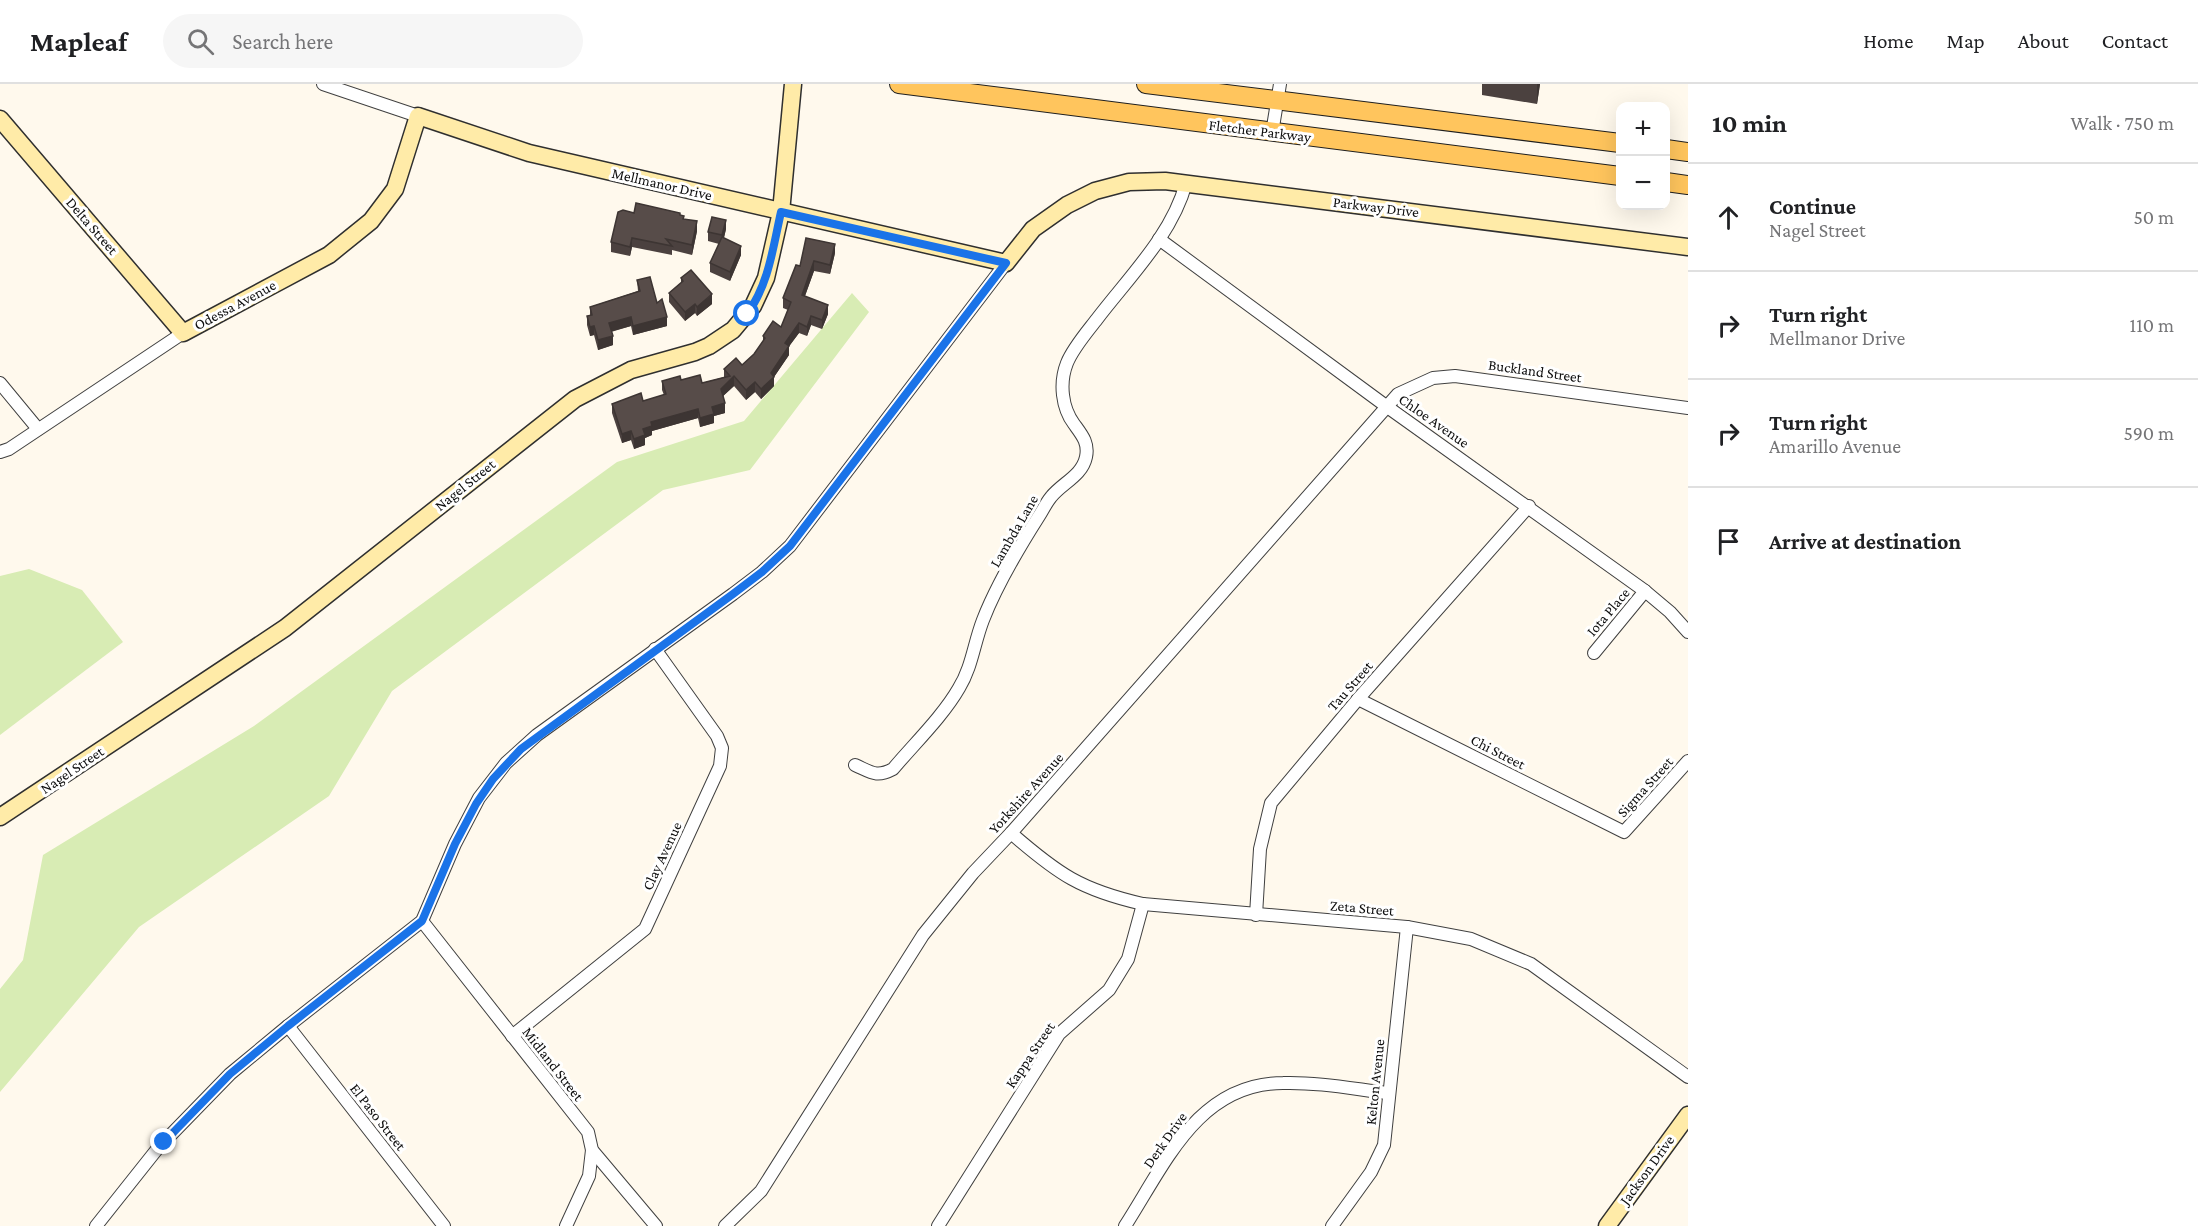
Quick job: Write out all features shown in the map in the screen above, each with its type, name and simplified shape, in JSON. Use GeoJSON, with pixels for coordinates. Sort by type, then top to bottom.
{"type":"FeatureCollection","features":[{"type":"Feature","properties":{"kind":"main road","name":"Fletcher Parkway"},"geometry":{"type":"LineString","coordinates":[[899,84],[1616,176]]}},
{"type":"Feature","properties":{"kind":"main road"},"geometry":{"type":"LineString","coordinates":[[1146,84],[1278,92],[1616,142]]}},
{"type":"Feature","properties":{"kind":"main road"},"geometry":{"type":"LineString","coordinates":[[1670,150],[1688,152]]}},
{"type":"Feature","properties":{"kind":"main road"},"geometry":{"type":"LineString","coordinates":[[1670,182],[1688,184]]}},
{"type":"Feature","properties":{"kind":"street","name":"Mellmanor Drive"},"geometry":{"type":"LineString","coordinates":[[323,84],[529,153],[1006,263]]}},
{"type":"Feature","properties":{"kind":"street","name":"Nagel Street"},"geometry":{"type":"LineString","coordinates":[[0,817],[285,628],[575,399],[631,370],[695,352],[721,339],[744,319],[766,278],[781,212],[793,84]]}},
{"type":"Feature","properties":{"kind":"street"},"geometry":{"type":"LineString","coordinates":[[1272,133],[1278,92]]}},
{"type":"Feature","properties":{"kind":"street","name":"Odessa Avenue"},"geometry":{"type":"LineString","coordinates":[[0,452],[9,449],[183,333],[329,255],[371,221],[395,189],[418,116]]}},
{"type":"Feature","properties":{"kind":"street","name":"Delta Street"},"geometry":{"type":"LineString","coordinates":[[0,119],[183,333]]}},
{"type":"Feature","properties":{"kind":"street","name":"Parkway Drive"},"geometry":{"type":"LineString","coordinates":[[1006,263],[1033,230],[1067,205],[1095,191],[1129,182],[1164,181],[1688,247]]}},
{"type":"Feature","properties":{"kind":"street","name":"Lambda Lane"},"geometry":{"type":"LineString","coordinates":[[855,765],[883,775],[893,769],[959,689],[971,663],[982,623],[991,602],[1028,533],[1051,497],[1084,464],[1086,443],[1084,436],[1069,415],[1063,395],[1062,384],[1067,361],[1091,326],[1159,239],[1182,198],[1186,183]]}},
{"type":"Feature","properties":{"kind":"street","name":"Chloe Avenue"},"geometry":{"type":"LineString","coordinates":[[1159,239],[1386,406],[1646,591],[1688,632]]}},
{"type":"Feature","properties":{"kind":"street"},"geometry":{"type":"LineString","coordinates":[[96,1226],[158,1148],[224,1080],[288,1026],[422,921],[467,819],[499,771],[537,735],[733,594],[762,572],[790,546],[1006,263]]}},
{"type":"Feature","properties":{"kind":"street","name":"Buckland Street"},"geometry":{"type":"LineString","coordinates":[[1386,406],[1398,394],[1433,378],[1455,376],[1688,408]]}},
{"type":"Feature","properties":{"kind":"street"},"geometry":{"type":"LineString","coordinates":[[0,383],[38,429]]}},
{"type":"Feature","properties":{"kind":"street","name":"Yorkshire Avenue"},"geometry":{"type":"LineString","coordinates":[[725,1226],[761,1191],[922,935],[1386,406]]}},
{"type":"Feature","properties":{"kind":"street","name":"Tau Street"},"geometry":{"type":"LineString","coordinates":[[1256,915],[1260,849],[1271,803],[1358,699],[1529,506]]}},
{"type":"Feature","properties":{"kind":"street","name":"Iota Place"},"geometry":{"type":"LineString","coordinates":[[1594,653],[1646,591]]}},
{"type":"Feature","properties":{"kind":"street","name":"Clay Avenue"},"geometry":{"type":"LineString","coordinates":[[512,1036],[645,929],[720,766],[722,748],[717,736],[656,649]]}},
{"type":"Feature","properties":{"kind":"street","name":"Chi Street"},"geometry":{"type":"LineString","coordinates":[[1358,699],[1624,832]]}},
{"type":"Feature","properties":{"kind":"street","name":"Sigma Street"},"geometry":{"type":"LineString","coordinates":[[1624,832],[1688,761]]}},
{"type":"Feature","properties":{"kind":"street","name":"Zeta Street"},"geometry":{"type":"LineString","coordinates":[[1011,833],[1049,866],[1079,884],[1109,896],[1143,904],[1407,927],[1471,939],[1531,964],[1688,1077]]}},
{"type":"Feature","properties":{"kind":"street","name":"Kappa Street"},"geometry":{"type":"LineString","coordinates":[[938,1226],[1059,1034],[1109,990],[1128,959],[1143,904]]}},
{"type":"Feature","properties":{"kind":"street","name":"Midland Street"},"geometry":{"type":"LineString","coordinates":[[422,921],[588,1132],[592,1150],[656,1226]]}},
{"type":"Feature","properties":{"kind":"street","name":"Kelton Avenue"},"geometry":{"type":"LineString","coordinates":[[1332,1226],[1371,1172],[1384,1144],[1407,927]]}},
{"type":"Feature","properties":{"kind":"street","name":"El Paso Street"},"geometry":{"type":"LineString","coordinates":[[288,1026],[444,1226]]}},
{"type":"Feature","properties":{"kind":"street","name":"Derk Drive"},"geometry":{"type":"LineString","coordinates":[[1125,1226],[1186,1131],[1205,1111],[1232,1094],[1258,1085],[1285,1083],[1388,1093]]}},
{"type":"Feature","properties":{"kind":"street","name":"Jackson Drive"},"geometry":{"type":"LineString","coordinates":[[1607,1226],[1688,1115]]}},
{"type":"Feature","properties":{"kind":"street"},"geometry":{"type":"LineString","coordinates":[[566,1226],[589,1176],[592,1150]]}},
{"type":"Feature","properties":{"kind":"green space"},"geometry":{"type":"Polygon","coordinates":[[[852,293],[869,312],[750,470],[663,490],[392,691],[329,796],[139,927],[0,1092],[0,989],[23,960],[43,855],[254,726],[617,462],[744,421],[852,293]]]}},
{"type":"Feature","properties":{"kind":"green space"},"geometry":{"type":"Polygon","coordinates":[[[29,569],[82,590],[123,642],[0,735],[0,576],[29,569]]]}},
{"type":"Feature","properties":{"kind":"building"},"geometry":{"type":"Polygon","coordinates":[[[636,203],[680,213],[684,216],[683,219],[697,221],[692,245],[666,239],[672,246],[632,238],[630,247],[611,242],[618,212],[623,210],[634,213],[636,203]]]}},
{"type":"Feature","properties":{"kind":"building"},"geometry":{"type":"Polygon","coordinates":[[[712,217],[726,220],[722,235],[708,232],[712,217]]]}},
{"type":"Feature","properties":{"kind":"building"},"geometry":{"type":"Polygon","coordinates":[[[722,237],[741,246],[730,272],[710,263],[722,237]]]}},
{"type":"Feature","properties":{"kind":"building"},"geometry":{"type":"Polygon","coordinates":[[[806,238],[835,244],[830,265],[814,261],[802,295],[828,305],[822,320],[811,316],[807,327],[799,323],[785,343],[789,346],[771,373],[774,377],[761,389],[755,382],[746,390],[734,376],[721,389],[725,403],[712,407],[714,414],[700,418],[698,409],[651,422],[652,426],[643,429],[645,435],[634,439],[631,431],[622,434],[612,404],[641,393],[643,401],[666,394],[662,381],[680,376],[681,380],[700,375],[702,383],[730,376],[724,369],[736,358],[742,365],[754,354],[773,321],[781,327],[791,302],[783,298],[796,265],[800,266],[806,238]]]}},
{"type":"Feature","properties":{"kind":"building"},"geometry":{"type":"Polygon","coordinates":[[[691,270],[712,294],[697,307],[695,304],[685,312],[669,293],[683,281],[681,278],[691,270]]]}},
{"type":"Feature","properties":{"kind":"building"},"geometry":{"type":"Polygon","coordinates":[[[650,277],[657,303],[662,299],[667,317],[633,326],[631,317],[609,323],[613,336],[598,340],[594,326],[590,327],[587,316],[592,315],[590,307],[640,291],[637,280],[650,277]]]}},
{"type":"Feature","properties":{"kind":"route"},"geometry":{"type":"LineString","coordinates":[[164,1142],[230,1074],[422,921],[467,819],[479,798],[506,763],[537,735],[762,572],[790,546],[1006,263],[781,212],[766,278],[747,314]]}}]}
